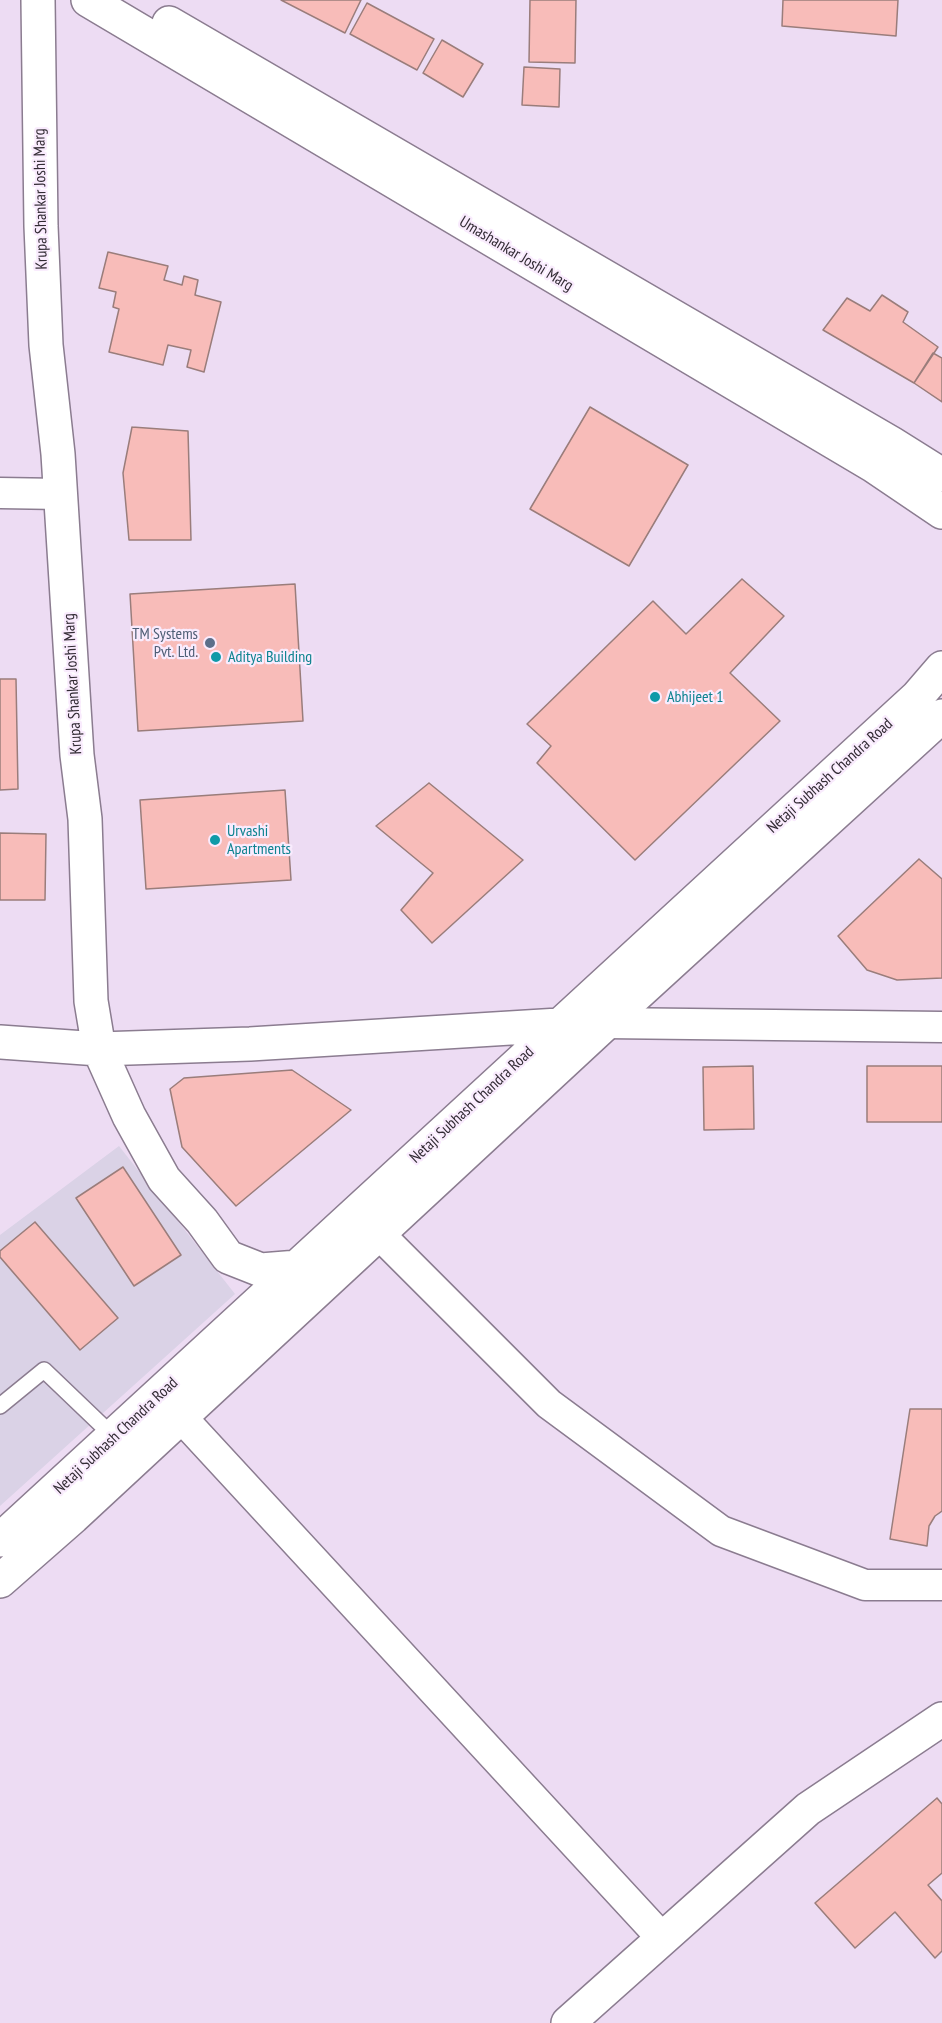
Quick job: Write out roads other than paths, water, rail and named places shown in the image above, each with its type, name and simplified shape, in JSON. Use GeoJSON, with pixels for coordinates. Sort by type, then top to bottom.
{"type":"FeatureCollection","features":[{"type":"Feature","properties":{"kind":"street","name":"Krupa Shankar Joshi Marg"},"geometry":{"type":"LineString","coordinates":[[38,0],[41,226],[46,345],[61,494],[77,755],[85,819],[91,1001],[99,1049],[129,1116],[164,1179],[202,1221],[228,1257],[261,1270],[298,1267]]}},
{"type":"Feature","properties":{"kind":"street","name":"Umashankar Joshi Marg"},"geometry":{"type":"LineString","coordinates":[[88,0],[874,465],[942,512]]}},
{"type":"Feature","properties":{"kind":"street","name":"Umashankar Joshi Marg"},"geometry":{"type":"LineString","coordinates":[[128,0],[220,51],[942,475]]}},
{"type":"Feature","properties":{"kind":"street"},"geometry":{"type":"LineString","coordinates":[[0,493],[61,494]]}},
{"type":"Feature","properties":{"kind":"street","name":"Netaji Subhash Chandra Road"},"geometry":{"type":"LineString","coordinates":[[0,1540],[917,697],[942,668]]}},
{"type":"Feature","properties":{"kind":"street","name":"Netaji Subhash Chandra Road"},"geometry":{"type":"LineString","coordinates":[[0,1581],[942,716]]}},
{"type":"Feature","properties":{"kind":"street"},"geometry":{"type":"LineString","coordinates":[[606,1023],[942,1027]]}},
{"type":"Feature","properties":{"kind":"street"},"geometry":{"type":"LineString","coordinates":[[0,1042],[99,1049],[250,1044],[558,1025]]}},
{"type":"Feature","properties":{"kind":"street"},"geometry":{"type":"LineString","coordinates":[[379,1234],[549,1404],[721,1531],[865,1585],[942,1585]]}},
{"type":"Feature","properties":{"kind":"street"},"geometry":{"type":"LineString","coordinates":[[181,1417],[662,1938]]}},
{"type":"Feature","properties":{"kind":"street"},"geometry":{"type":"LineString","coordinates":[[568,2023],[808,1809],[942,1719]]}},
{"type":"Feature","properties":{"kind":"lane"},"geometry":{"type":"LineString","coordinates":[[0,1406],[44,1370],[114,1437]]}},
{"type":"Feature","properties":{"kind":"place","name":"TM Systems Pvt. Ltd."},"geometry":{"type":"Point","coordinates":[210,643]}},
{"type":"Feature","properties":{"kind":"place","name":"Aditya Building"},"geometry":{"type":"Point","coordinates":[216,657]}},
{"type":"Feature","properties":{"kind":"place","name":"Abhijeet 1"},"geometry":{"type":"Point","coordinates":[655,697]}},
{"type":"Feature","properties":{"kind":"place","name":"Urvashi Apartments"},"geometry":{"type":"Point","coordinates":[215,840]}}]}
